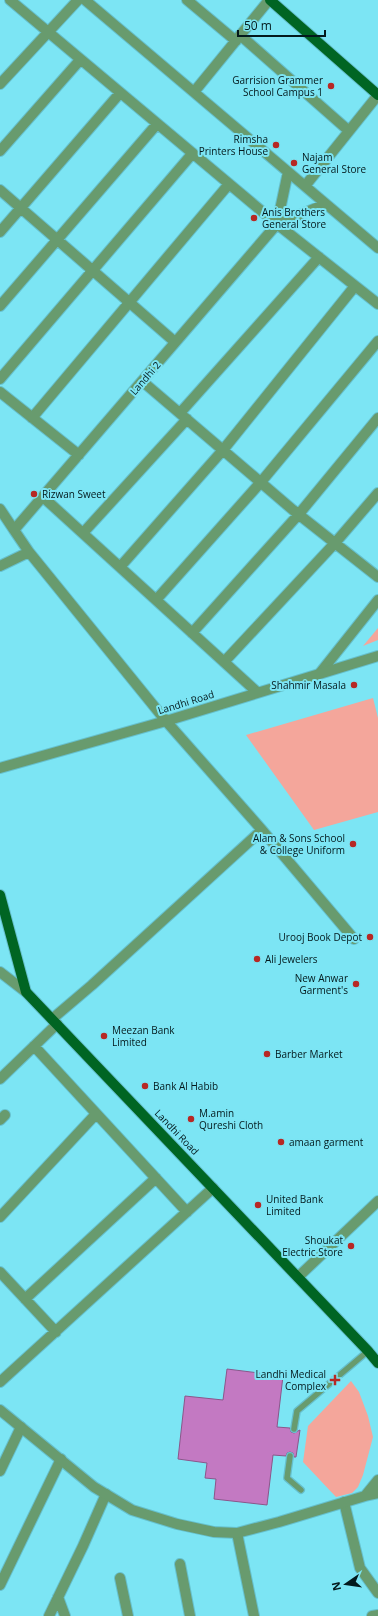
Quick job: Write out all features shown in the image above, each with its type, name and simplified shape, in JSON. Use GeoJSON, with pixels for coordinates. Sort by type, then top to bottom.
{"type":"FeatureCollection","features":[{"type":"Feature","properties":{"kind":"main road"},"geometry":{"type":"LineString","coordinates":[[270,0],[378,95]]}},
{"type":"Feature","properties":{"kind":"main road","name":"Landhi Road"},"geometry":{"type":"LineString","coordinates":[[0,895],[26,992],[368,1350],[378,1363]]}},
{"type":"Feature","properties":{"kind":"street"},"geometry":{"type":"LineString","coordinates":[[10,0],[192,154],[378,304]]}},
{"type":"Feature","properties":{"kind":"street"},"geometry":{"type":"LineString","coordinates":[[0,84],[78,0]]}},
{"type":"Feature","properties":{"kind":"street"},"geometry":{"type":"LineString","coordinates":[[85,0],[378,248]]}},
{"type":"Feature","properties":{"kind":"street"},"geometry":{"type":"LineString","coordinates":[[187,0],[238,38],[350,131]]}},
{"type":"Feature","properties":{"kind":"street"},"geometry":{"type":"LineString","coordinates":[[194,92],[270,0]]}},
{"type":"Feature","properties":{"kind":"street"},"geometry":{"type":"LineString","coordinates":[[0,151],[80,60]]}},
{"type":"Feature","properties":{"kind":"street"},"geometry":{"type":"LineString","coordinates":[[0,232],[120,93]]}},
{"type":"Feature","properties":{"kind":"street"},"geometry":{"type":"LineString","coordinates":[[305,186],[378,95]]}},
{"type":"Feature","properties":{"kind":"street"},"geometry":{"type":"LineString","coordinates":[[0,306],[56,239],[157,124]]}},
{"type":"Feature","properties":{"kind":"street"},"geometry":{"type":"LineString","coordinates":[[0,379],[192,154]]}},
{"type":"Feature","properties":{"kind":"street"},"geometry":{"type":"LineString","coordinates":[[277,224],[288,172]]}},
{"type":"Feature","properties":{"kind":"street"},"geometry":{"type":"LineString","coordinates":[[32,418],[229,184]]}},
{"type":"Feature","properties":{"kind":"street"},"geometry":{"type":"LineString","coordinates":[[0,190],[175,342]]}},
{"type":"Feature","properties":{"kind":"street"},"geometry":{"type":"LineString","coordinates":[[277,224],[326,204]]}},
{"type":"Feature","properties":{"kind":"street","name":"Landhi 2"},"geometry":{"type":"LineString","coordinates":[[14,531],[277,224]]}},
{"type":"Feature","properties":{"kind":"street"},"geometry":{"type":"LineString","coordinates":[[83,533],[319,257]]}},
{"type":"Feature","properties":{"kind":"street"},"geometry":{"type":"LineString","coordinates":[[120,567],[223,450],[355,286]]}},
{"type":"Feature","properties":{"kind":"street"},"geometry":{"type":"LineString","coordinates":[[156,600],[261,482],[378,341]]}},
{"type":"Feature","properties":{"kind":"street"},"geometry":{"type":"LineString","coordinates":[[142,381],[298,514],[378,577]]}},
{"type":"Feature","properties":{"kind":"street"},"geometry":{"type":"LineString","coordinates":[[0,392],[79,455]]}},
{"type":"Feature","properties":{"kind":"street"},"geometry":{"type":"LineString","coordinates":[[192,633],[298,514],[378,418]]}},
{"type":"Feature","properties":{"kind":"street"},"geometry":{"type":"LineString","coordinates":[[224,662],[335,544],[378,493]]}},
{"type":"Feature","properties":{"kind":"street"},"geometry":{"type":"LineString","coordinates":[[43,497],[257,692]]}},
{"type":"Feature","properties":{"kind":"street"},"geometry":{"type":"LineString","coordinates":[[0,509],[30,552],[166,721],[262,830],[354,939]]}},
{"type":"Feature","properties":{"kind":"street"},"geometry":{"type":"LineString","coordinates":[[0,566],[30,552]]}},
{"type":"Feature","properties":{"kind":"street"},"geometry":{"type":"LineString","coordinates":[[320,673],[378,600]]}},
{"type":"Feature","properties":{"kind":"street","name":"Landhi Road"},"geometry":{"type":"LineString","coordinates":[[0,768],[166,721],[378,656]]}},
{"type":"Feature","properties":{"kind":"street"},"geometry":{"type":"LineString","coordinates":[[0,1079],[34,1046],[54,1021],[262,830]]}},
{"type":"Feature","properties":{"kind":"street"},"geometry":{"type":"LineString","coordinates":[[0,972],[26,992]]}},
{"type":"Feature","properties":{"kind":"street"},"geometry":{"type":"LineString","coordinates":[[34,1046],[187,1212]]}},
{"type":"Feature","properties":{"kind":"street"},"geometry":{"type":"LineString","coordinates":[[0,1217],[96,1114]]}},
{"type":"Feature","properties":{"kind":"street"},"geometry":{"type":"LineString","coordinates":[[25,1299],[156,1178]]}},
{"type":"Feature","properties":{"kind":"street"},"geometry":{"type":"LineString","coordinates":[[0,1382],[213,1188]]}},
{"type":"Feature","properties":{"kind":"street"},"geometry":{"type":"LineString","coordinates":[[298,1278],[378,1201]]}},
{"type":"Feature","properties":{"kind":"street"},"geometry":{"type":"LineString","coordinates":[[0,1272],[56,1332]]}},
{"type":"Feature","properties":{"kind":"street"},"geometry":{"type":"LineString","coordinates":[[0,1410],[94,1487],[132,1510],[177,1524],[214,1532],[237,1533],[378,1493]]}},
{"type":"Feature","properties":{"kind":"street"},"geometry":{"type":"LineString","coordinates":[[0,1471],[21,1427]]}},
{"type":"Feature","properties":{"kind":"street"},"geometry":{"type":"LineString","coordinates":[[0,1585],[61,1460]]}},
{"type":"Feature","properties":{"kind":"street"},"geometry":{"type":"LineString","coordinates":[[365,1496],[378,1480]]}},
{"type":"Feature","properties":{"kind":"street"},"geometry":{"type":"LineString","coordinates":[[49,1616],[106,1494]]}},
{"type":"Feature","properties":{"kind":"street"},"geometry":{"type":"LineString","coordinates":[[344,1502],[360,1568],[378,1593]]}},
{"type":"Feature","properties":{"kind":"street"},"geometry":{"type":"LineString","coordinates":[[237,1533],[254,1616]]}},
{"type":"Feature","properties":{"kind":"street"},"geometry":{"type":"LineString","coordinates":[[180,1564],[190,1616]]}},
{"type":"Feature","properties":{"kind":"street"},"geometry":{"type":"LineString","coordinates":[[120,1578],[128,1616]]}},
{"type":"Feature","properties":{"kind":"street"},"geometry":{"type":"LineString","coordinates":[[58,1597],[65,1616]]}},
{"type":"Feature","properties":{"kind":"street"},"geometry":{"type":"LineString","coordinates":[[372,1616],[378,1615]]}},
{"type":"Feature","properties":{"kind":"lane"},"geometry":{"type":"LineString","coordinates":[[294,1429],[297,1411],[368,1350]]}},
{"type":"Feature","properties":{"kind":"lane"},"geometry":{"type":"LineString","coordinates":[[290,1456],[287,1478],[301,1490]]}},
{"type":"Feature","properties":{"kind":"shaded area"},"geometry":{"type":"Polygon","coordinates":[[[378,628],[378,640],[363,646],[378,628]]]}},
{"type":"Feature","properties":{"kind":"shaded area"},"geometry":{"type":"Polygon","coordinates":[[[373,698],[378,718],[378,812],[314,830],[246,735],[373,698]]]}},
{"type":"Feature","properties":{"kind":"shaded area"},"geometry":{"type":"Polygon","coordinates":[[[351,1381],[359,1392],[368,1416],[373,1437],[363,1475],[358,1487],[352,1493],[336,1497],[303,1462],[308,1426],[351,1381]]]}},
{"type":"Feature","properties":{"kind":"building"},"geometry":{"type":"Polygon","coordinates":[[[227,1369],[283,1376],[277,1427],[290,1428],[291,1432],[294,1433],[300,1430],[296,1457],[294,1457],[293,1453],[290,1452],[287,1453],[286,1456],[273,1455],[267,1505],[214,1499],[216,1479],[205,1478],[207,1463],[178,1459],[185,1396],[223,1400],[227,1369]]]}},
{"type":"Feature","properties":{"kind":"place","name":"Garrision Grammer School Campus 1"},"geometry":{"type":"Point","coordinates":[331,86]}},
{"type":"Feature","properties":{"kind":"place","name":"Rimsha Printers House"},"geometry":{"type":"Point","coordinates":[276,145]}},
{"type":"Feature","properties":{"kind":"place","name":"Najam General Store"},"geometry":{"type":"Point","coordinates":[294,163]}},
{"type":"Feature","properties":{"kind":"place","name":"Anis Brothers General Store"},"geometry":{"type":"Point","coordinates":[254,218]}},
{"type":"Feature","properties":{"kind":"place","name":"Rizwan Sweet"},"geometry":{"type":"Point","coordinates":[34,494]}},
{"type":"Feature","properties":{"kind":"place","name":"Shahmir Masala"},"geometry":{"type":"Point","coordinates":[354,685]}},
{"type":"Feature","properties":{"kind":"place","name":"Alam & Sons School & College Uniform"},"geometry":{"type":"Point","coordinates":[353,844]}},
{"type":"Feature","properties":{"kind":"place","name":"Urooj Book Depot"},"geometry":{"type":"Point","coordinates":[370,937]}},
{"type":"Feature","properties":{"kind":"place","name":"Ali Jewelers"},"geometry":{"type":"Point","coordinates":[257,959]}},
{"type":"Feature","properties":{"kind":"place","name":"New Anwar Garment's"},"geometry":{"type":"Point","coordinates":[356,984]}},
{"type":"Feature","properties":{"kind":"place","name":"Meezan Bank Limited"},"geometry":{"type":"Point","coordinates":[104,1036]}},
{"type":"Feature","properties":{"kind":"place","name":"Barber Market"},"geometry":{"type":"Point","coordinates":[267,1054]}},
{"type":"Feature","properties":{"kind":"place","name":"Bank Al Habib"},"geometry":{"type":"Point","coordinates":[145,1086]}},
{"type":"Feature","properties":{"kind":"place","name":"M.amin Qureshi Cloth"},"geometry":{"type":"Point","coordinates":[191,1119]}},
{"type":"Feature","properties":{"kind":"place","name":"amaan garment"},"geometry":{"type":"Point","coordinates":[281,1142]}},
{"type":"Feature","properties":{"kind":"place","name":"United Bank Limited"},"geometry":{"type":"Point","coordinates":[258,1205]}},
{"type":"Feature","properties":{"kind":"place","name":"Shoukat Electric Store"},"geometry":{"type":"Point","coordinates":[351,1246]}},
{"type":"Feature","properties":{"kind":"place","name":"Landhi Medical Complex"},"geometry":{"type":"Point","coordinates":[335,1380]}}]}
